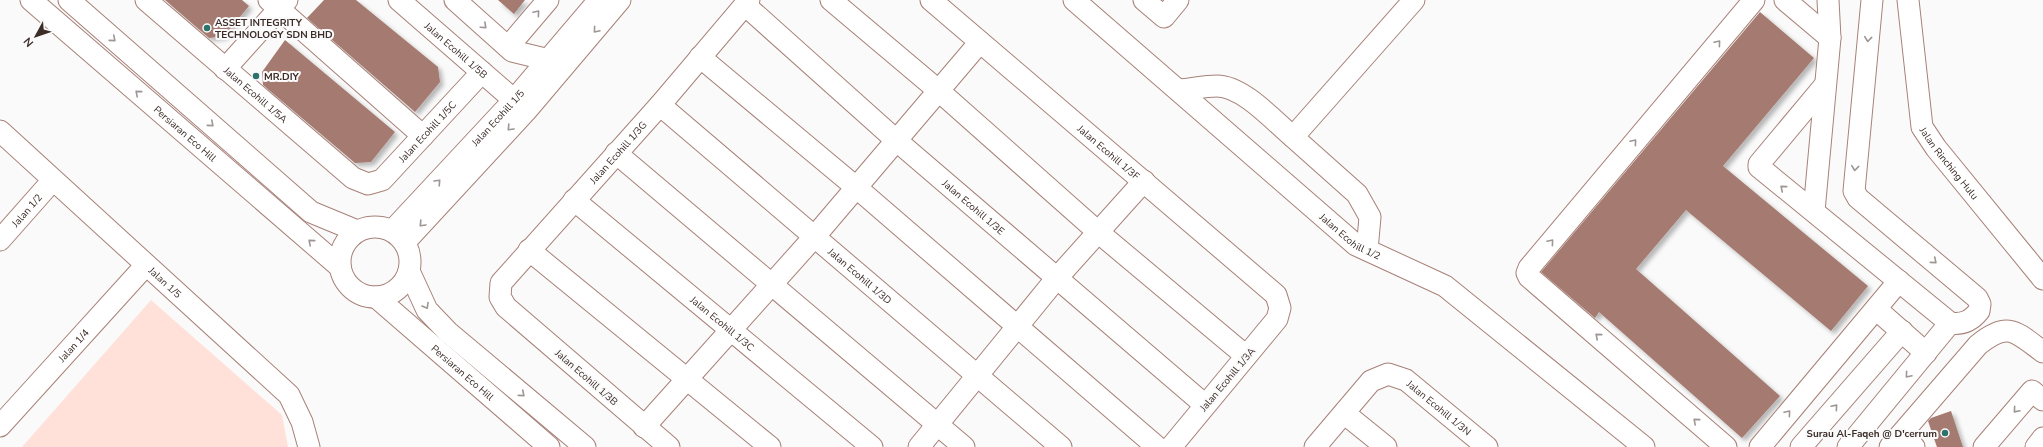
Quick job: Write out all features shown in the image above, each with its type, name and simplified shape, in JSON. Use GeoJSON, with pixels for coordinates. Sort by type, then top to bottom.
{"type":"FeatureCollection","features":[{"type":"Feature","properties":{"kind":"street","name":"Persiaran Eco Hill"},"geometry":{"type":"LineString","coordinates":[[31,0],[340,267],[346,281],[356,292],[376,297],[550,447]]}},
{"type":"Feature","properties":{"kind":"street","name":"Jalan Ecohill 1/5A"},"geometry":{"type":"LineString","coordinates":[[146,0],[353,178],[368,184]]}},
{"type":"Feature","properties":{"kind":"street","name":"Jalan Ecohill 1/5B"},"geometry":{"type":"LineString","coordinates":[[399,0],[514,100]]}},
{"type":"Feature","properties":{"kind":"street"},"geometry":{"type":"LineString","coordinates":[[455,0],[512,51],[549,60]]}},
{"type":"Feature","properties":{"kind":"street"},"geometry":{"type":"LineString","coordinates":[[508,47],[548,0]]}},
{"type":"Feature","properties":{"kind":"street","name":"Jalan Ecohill 1/5"},"geometry":{"type":"LineString","coordinates":[[398,236],[599,0]]}},
{"type":"Feature","properties":{"kind":"street"},"geometry":{"type":"LineString","coordinates":[[398,236],[526,111],[620,0]]}},
{"type":"Feature","properties":{"kind":"street"},"geometry":{"type":"LineString","coordinates":[[831,0],[939,91],[1098,232],[1246,356]]}},
{"type":"Feature","properties":{"kind":"street","name":"Jalan Ecohill 1/3F"},"geometry":{"type":"LineString","coordinates":[[931,0],[1276,295],[1280,308]]}},
{"type":"Feature","properties":{"kind":"street","name":"Jalan Ecohill 1/2"},"geometry":{"type":"LineString","coordinates":[[1074,0],[1356,245],[1445,286],[1644,447]]}},
{"type":"Feature","properties":{"kind":"street"},"geometry":{"type":"LineString","coordinates":[[1144,0],[1164,17],[1178,0]]}},
{"type":"Feature","properties":{"kind":"street"},"geometry":{"type":"LineString","coordinates":[[1293,137],[1414,0]]}},
{"type":"Feature","properties":{"kind":"street"},"geometry":{"type":"LineString","coordinates":[[1726,447],[1535,282],[1527,273],[1529,268],[1754,0]]}},
{"type":"Feature","properties":{"kind":"street"},"geometry":{"type":"LineString","coordinates":[[1814,211],[1830,38],[1828,0]]}},
{"type":"Feature","properties":{"kind":"street"},"geometry":{"type":"LineString","coordinates":[[1825,85],[1759,164],[1759,167],[1803,205],[1814,211],[1950,323],[1958,325],[1965,323],[1974,317],[1979,311],[1980,304],[1977,298],[1858,198],[1854,191],[1872,0]]}},
{"type":"Feature","properties":{"kind":"street","name":"Jalan Rinching Hulu"},"geometry":{"type":"LineString","coordinates":[[1908,0],[1922,127],[1936,148],[2043,279]]}},
{"type":"Feature","properties":{"kind":"street"},"geometry":{"type":"LineString","coordinates":[[1788,1],[1830,38]]}},
{"type":"Feature","properties":{"kind":"street"},"geometry":{"type":"LineString","coordinates":[[225,69],[279,3],[423,136]]}},
{"type":"Feature","properties":{"kind":"street","name":"Jalan Ecohill 1/3G"},"geometry":{"type":"LineString","coordinates":[[506,307],[500,297],[501,283],[660,105],[747,3]]}},
{"type":"Feature","properties":{"kind":"street","name":"Jalan Ecohill 1/3E"},"geometry":{"type":"LineString","coordinates":[[747,3],[897,141],[1056,279],[1205,405]]}},
{"type":"Feature","properties":{"kind":"street"},"geometry":{"type":"LineString","coordinates":[[76,4],[310,212],[357,231]]}},
{"type":"Feature","properties":{"kind":"street"},"geometry":{"type":"LineString","coordinates":[[644,426],[687,380],[857,188],[980,42]]}},
{"type":"Feature","properties":{"kind":"street"},"geometry":{"type":"LineString","coordinates":[[700,58],[857,188],[1157,447]]}},
{"type":"Feature","properties":{"kind":"street","name":"Jalan Ecohill 1/5C"},"geometry":{"type":"LineString","coordinates":[[368,184],[382,180],[482,72]]}},
{"type":"Feature","properties":{"kind":"street"},"geometry":{"type":"LineString","coordinates":[[1179,90],[1218,86],[1235,91],[1254,103],[1357,194],[1370,217],[1367,250]]}},
{"type":"Feature","properties":{"kind":"street","name":"Jalan Ecohill 1/3D"},"geometry":{"type":"LineString","coordinates":[[660,105],[815,236],[977,377],[1061,447]]}},
{"type":"Feature","properties":{"kind":"street","name":"Jalan 1/5"},"geometry":{"type":"LineString","coordinates":[[0,131],[146,266],[289,395],[302,422],[309,447]]}},
{"type":"Feature","properties":{"kind":"street"},"geometry":{"type":"LineString","coordinates":[[616,153],[964,447]]}},
{"type":"Feature","properties":{"kind":"street","name":"Jalan 1/2"},"geometry":{"type":"LineString","coordinates":[[0,240],[53,180]]}},
{"type":"Feature","properties":{"kind":"street"},"geometry":{"type":"LineString","coordinates":[[919,447],[1056,279],[1144,181]]}},
{"type":"Feature","properties":{"kind":"street","name":"Jalan Ecohill 1/3C"},"geometry":{"type":"LineString","coordinates":[[574,200],[732,329],[872,447]]}},
{"type":"Feature","properties":{"kind":"street"},"geometry":{"type":"LineString","coordinates":[[340,267],[340,256],[343,246],[357,231],[367,227],[378,226],[398,236],[411,261],[409,271],[404,282],[397,290],[387,295],[376,297]]}},
{"type":"Feature","properties":{"kind":"street"},"geometry":{"type":"LineString","coordinates":[[530,250],[770,447]]}},
{"type":"Feature","properties":{"kind":"street","name":"Jalan 1/4"},"geometry":{"type":"LineString","coordinates":[[0,425],[146,266]]}},
{"type":"Feature","properties":{"kind":"street"},"geometry":{"type":"LineString","coordinates":[[409,271],[427,310],[448,332],[585,447]]}},
{"type":"Feature","properties":{"kind":"street"},"geometry":{"type":"LineString","coordinates":[[1763,446],[1899,281]]}},
{"type":"Feature","properties":{"kind":"street","name":"Jalan Ecohill 1/3B"},"geometry":{"type":"LineString","coordinates":[[506,307],[669,447]]}},
{"type":"Feature","properties":{"kind":"street","name":"Jalan Ecohill 1/3A"},"geometry":{"type":"LineString","coordinates":[[1171,447],[1277,319],[1280,308]]}},
{"type":"Feature","properties":{"kind":"street"},"geometry":{"type":"LineString","coordinates":[[1876,309],[1926,353]]}},
{"type":"Feature","properties":{"kind":"street"},"geometry":{"type":"LineString","coordinates":[[1848,447],[1950,323]]}},
{"type":"Feature","properties":{"kind":"street"},"geometry":{"type":"LineString","coordinates":[[1902,443],[1978,345],[1990,335],[2005,330],[2018,333],[2043,352]]}},
{"type":"Feature","properties":{"kind":"street"},"geometry":{"type":"LineString","coordinates":[[1800,447],[1902,331]]}},
{"type":"Feature","properties":{"kind":"street","name":"Jalan Ecohill 1/3N"},"geometry":{"type":"LineString","coordinates":[[1344,413],[1371,381],[1388,374],[1406,380],[1487,447]]}},
{"type":"Feature","properties":{"kind":"street"},"geometry":{"type":"LineString","coordinates":[[1984,447],[2032,391],[2043,400]]}},
{"type":"Feature","properties":{"kind":"street"},"geometry":{"type":"LineString","coordinates":[[1315,447],[1344,413],[1386,447]]}},
{"type":"Feature","properties":{"kind":"street"},"geometry":{"type":"LineString","coordinates":[[2036,447],[2043,438]]}},
{"type":"Feature","properties":{"kind":"shaded area"},"geometry":{"type":"Polygon","coordinates":[[[151,300],[282,415],[288,447],[22,447],[151,300]]]}},
{"type":"Feature","properties":{"kind":"building"},"geometry":{"type":"Polygon","coordinates":[[[165,0],[242,0],[249,6],[224,36],[209,38],[165,0]]]}},
{"type":"Feature","properties":{"kind":"building"},"geometry":{"type":"Polygon","coordinates":[[[324,0],[356,0],[438,67],[440,82],[415,112],[307,18],[324,0]]]}},
{"type":"Feature","properties":{"kind":"building"},"geometry":{"type":"Polygon","coordinates":[[[498,0],[525,0],[514,14],[498,0]]]}},
{"type":"Feature","properties":{"kind":"building"},"geometry":{"type":"Polygon","coordinates":[[[1760,12],[1814,58],[1723,166],[1868,286],[1831,331],[1686,210],[1636,269],[1780,396],[1742,438],[1599,312],[1595,318],[1541,272],[1760,12]]]}},
{"type":"Feature","properties":{"kind":"building"},"geometry":{"type":"Polygon","coordinates":[[[285,40],[395,132],[371,162],[355,163],[263,85],[262,72],[285,40]]]}},
{"type":"Feature","properties":{"kind":"building","name":"Surau Al-Faqeh @ D'cerrum"},"geometry":{"type":"Polygon","coordinates":[[[1951,411],[1963,447],[1937,447],[1928,421],[1931,418],[1951,411]]]}},
{"type":"Feature","properties":{"kind":"place","name":"ASSET INTEGRITY TECHNOLOGY SDN BHD"},"geometry":{"type":"Point","coordinates":[207,28]}},
{"type":"Feature","properties":{"kind":"place","name":"MR.DIY"},"geometry":{"type":"Point","coordinates":[256,76]}},
{"type":"Feature","properties":{"kind":"place","name":"Surau Al-Faqeh @ D'cerrum"},"geometry":{"type":"Point","coordinates":[1945,433]}}]}
